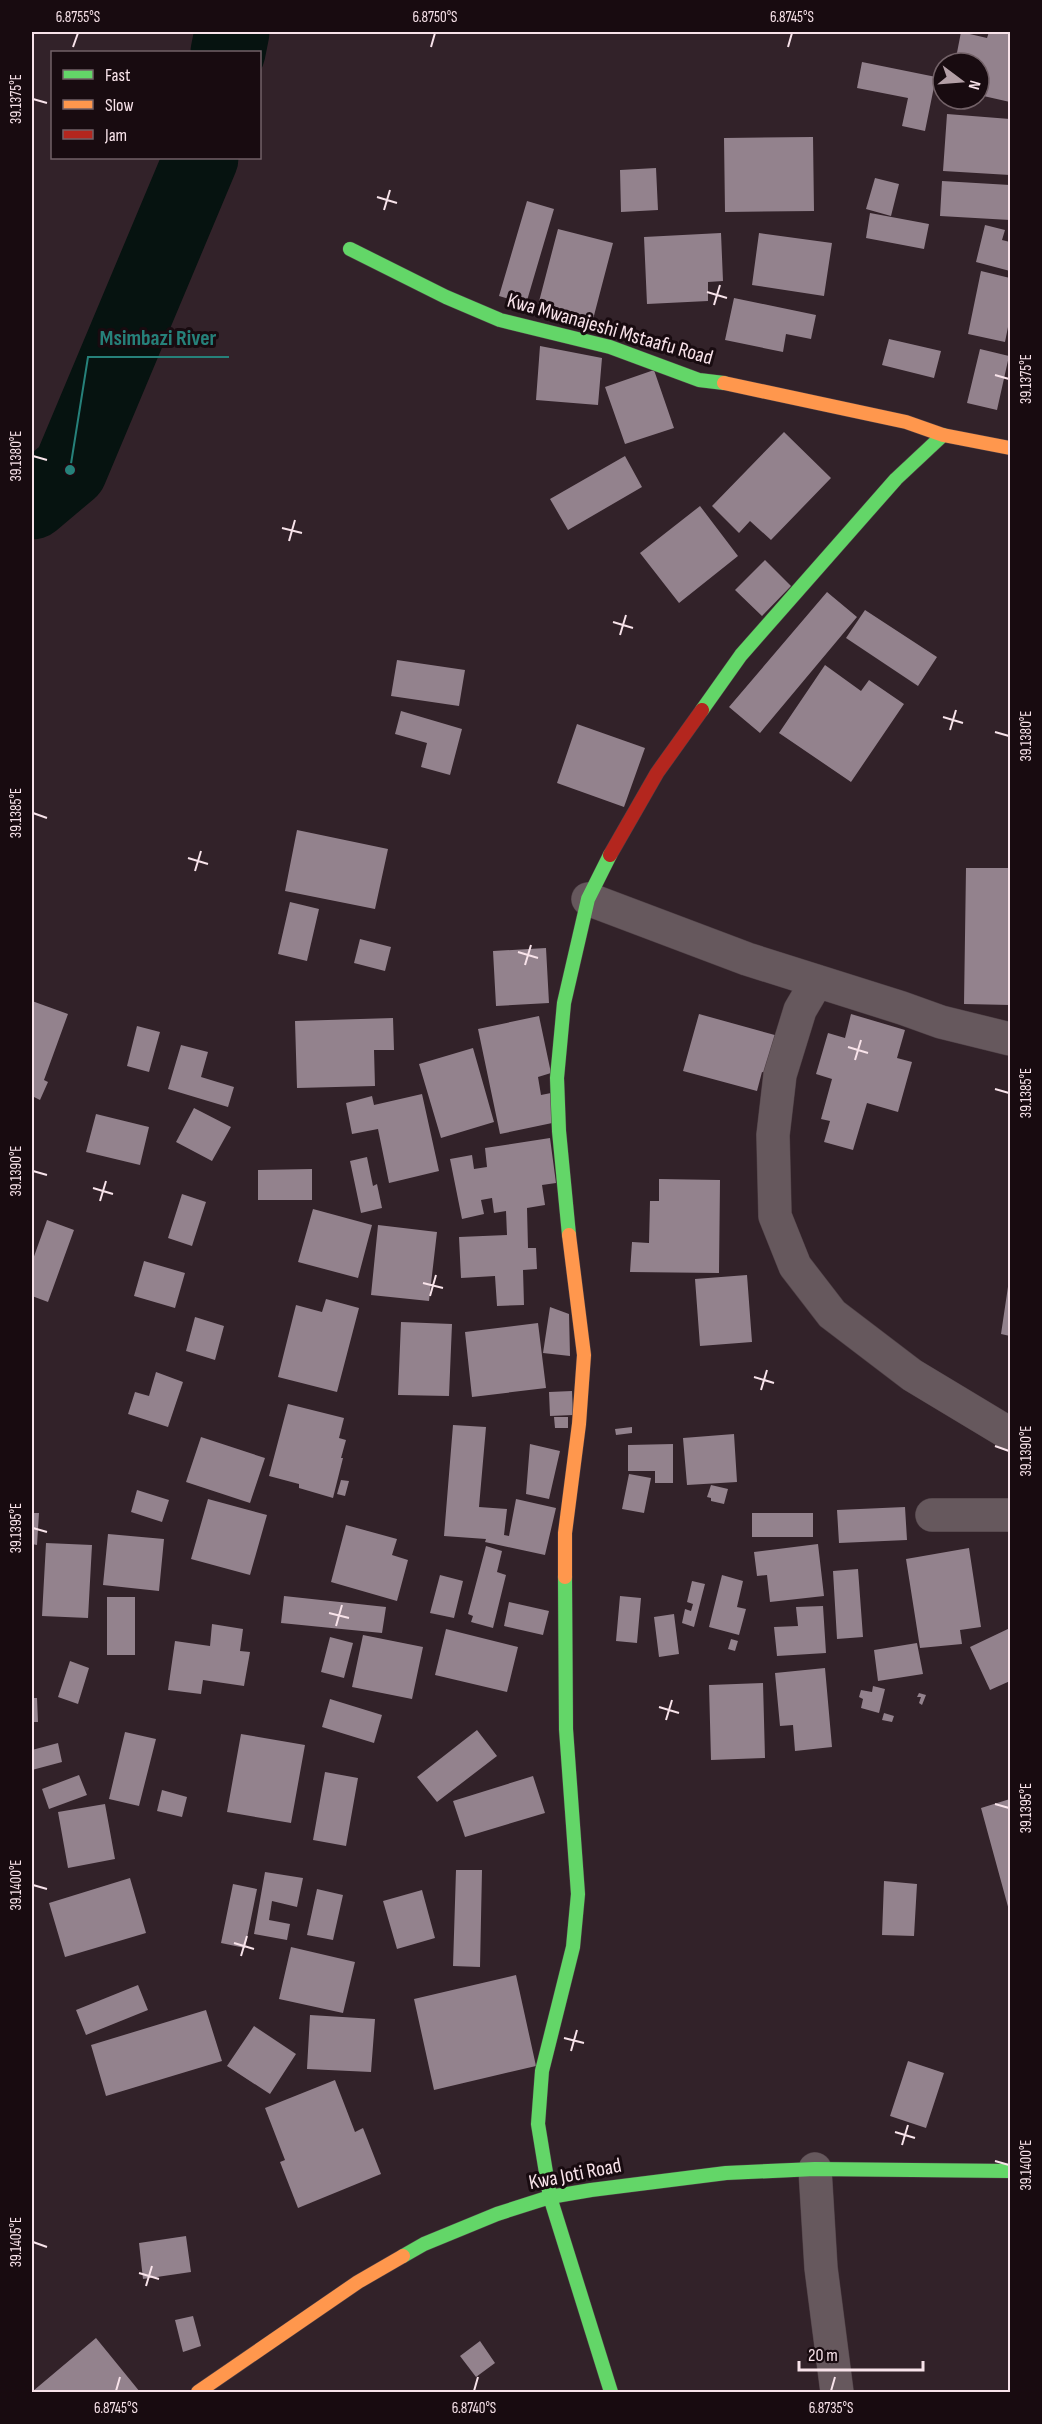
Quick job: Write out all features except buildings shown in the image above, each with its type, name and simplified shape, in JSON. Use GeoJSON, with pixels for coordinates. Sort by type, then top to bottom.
{"type":"FeatureCollection","features":[{"type":"Feature","properties":{"kind":"street","name":"Kwa Mwanajeshi Mstaafu Road"},"geometry":{"type":"LineString","coordinates":[[350,249],[446,297],[500,320],[610,347],[699,380],[744,386],[906,422],[943,435],[1011,448]]}},
{"type":"Feature","properties":{"kind":"street"},"geometry":{"type":"LineString","coordinates":[[611,2392],[549,2197],[538,2124],[542,2071],[573,1947],[578,1894],[566,1730],[565,1533],[579,1424],[584,1355],[570,1249],[556,1078],[564,1003],[588,899],[617,840],[657,773],[741,655],[896,479],[943,435]]}},
{"type":"Feature","properties":{"kind":"street"},"geometry":{"type":"LineString","coordinates":[[588,899],[747,959],[941,1022],[1011,1039]]}},
{"type":"Feature","properties":{"kind":"street"},"geometry":{"type":"LineString","coordinates":[[817,981],[800,1010],[784,1064],[772,1135],[775,1216],[795,1266],[832,1314],[912,1375],[1011,1434]]}},
{"type":"Feature","properties":{"kind":"street"},"geometry":{"type":"LineString","coordinates":[[932,1515],[1011,1515]]}},
{"type":"Feature","properties":{"kind":"street"},"geometry":{"type":"LineString","coordinates":[[815,2169],[821,2268],[837,2392]]}},
{"type":"Feature","properties":{"kind":"street","name":"Kwa Joti Road"},"geometry":{"type":"LineString","coordinates":[[198,2392],[358,2282],[424,2244],[497,2214],[549,2197],[726,2173],[815,2169],[1011,2171]]}},
{"type":"Feature","properties":{"kind":"waterway"},"geometry":{"type":"LineString","coordinates":[[228,51],[232,32]]}},
{"type":"Feature","properties":{"kind":"waterway"},"geometry":{"type":"LineString","coordinates":[[32,502],[70,470],[201,159]]}},
{"type":"Feature","properties":{"kind":"traffic: fast"},"geometry":{"type":"LineString","coordinates":[[350,249],[446,297],[500,320],[610,347],[699,380],[724,383]]}},
{"type":"Feature","properties":{"kind":"traffic: fast"},"geometry":{"type":"LineString","coordinates":[[702,710],[741,655],[896,479],[943,435]]}},
{"type":"Feature","properties":{"kind":"traffic: fast"},"geometry":{"type":"LineString","coordinates":[[569,1235],[559,1131],[557,1078],[564,1003],[588,899],[610,855]]}},
{"type":"Feature","properties":{"kind":"traffic: fast"},"geometry":{"type":"LineString","coordinates":[[565,1577],[566,1729],[578,1894],[573,1947],[542,2071],[538,2124],[550,2197],[611,2392]]}},
{"type":"Feature","properties":{"kind":"traffic: fast"},"geometry":{"type":"LineString","coordinates":[[403,2256],[424,2244],[497,2214],[550,2197],[591,2190],[726,2173],[815,2169],[1010,2171]]}},
{"type":"Feature","properties":{"kind":"traffic: slow"},"geometry":{"type":"LineString","coordinates":[[724,383],[906,422],[943,435],[1010,448]]}},
{"type":"Feature","properties":{"kind":"traffic: slow"},"geometry":{"type":"LineString","coordinates":[[565,1577],[565,1533],[579,1424],[584,1355],[569,1235]]}},
{"type":"Feature","properties":{"kind":"traffic: slow"},"geometry":{"type":"LineString","coordinates":[[198,2392],[358,2282],[403,2256]]}},
{"type":"Feature","properties":{"kind":"traffic: jam"},"geometry":{"type":"LineString","coordinates":[[610,855],[657,773],[702,710]]}},
{"type":"Feature","properties":{"kind":"place","name":"Msimbazi River"},"geometry":{"type":"Point","coordinates":[70,470]}}]}
